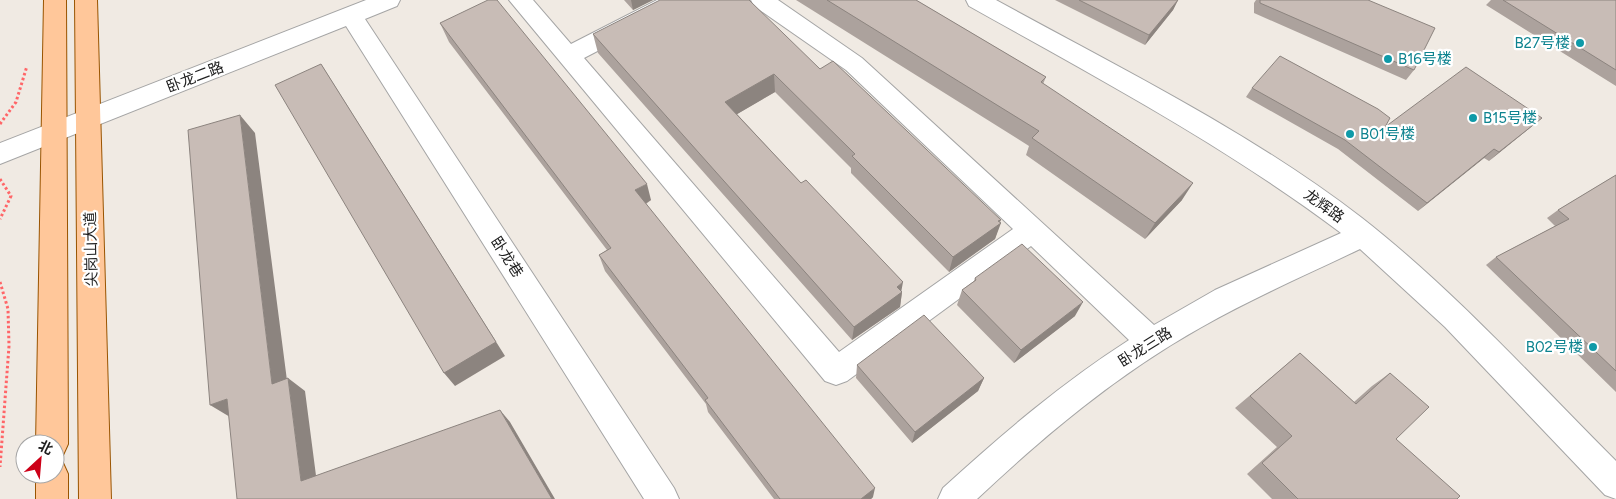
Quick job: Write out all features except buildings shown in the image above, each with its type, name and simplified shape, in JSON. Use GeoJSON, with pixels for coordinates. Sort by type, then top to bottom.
{"type":"FeatureCollection","features":[{"type":"Feature","properties":{"kind":"main road"},"geometry":{"type":"LineString","coordinates":[[52,434],[55,0]]}},
{"type":"Feature","properties":{"kind":"main road","name":"尖岗山大道"},"geometry":{"type":"LineString","coordinates":[[86,0],[95,499]]}},
{"type":"Feature","properties":{"kind":"main road"},"geometry":{"type":"LineString","coordinates":[[52,484],[52,499]]}},
{"type":"Feature","properties":{"kind":"street","name":"卧龙二路"},"geometry":{"type":"LineString","coordinates":[[0,154],[389,0]]}},
{"type":"Feature","properties":{"kind":"street"},"geometry":{"type":"LineString","coordinates":[[520,0],[836,370],[1032,230]]}},
{"type":"Feature","properties":{"kind":"street"},"geometry":{"type":"LineString","coordinates":[[568,56],[676,0]]}},
{"type":"Feature","properties":{"kind":"street"},"geometry":{"type":"LineString","coordinates":[[762,0],[854,64],[1151,342]]}},
{"type":"Feature","properties":{"kind":"street","name":"龙辉路"},"geometry":{"type":"LineString","coordinates":[[977,0],[1217,135],[1284,176],[1418,281],[1478,340],[1552,420],[1616,484]]}},
{"type":"Feature","properties":{"kind":"street","name":"卧龙巷"},"geometry":{"type":"LineString","coordinates":[[352,16],[663,499]]}},
{"type":"Feature","properties":{"kind":"street","name":"卧龙三路"},"geometry":{"type":"LineString","coordinates":[[954,499],[1007,448],[1080,390],[1151,342],[1225,299],[1363,236]]}},
{"type":"Feature","properties":{"kind":"path"},"geometry":{"type":"LineString","coordinates":[[0,124],[16,102],[28,61]]}},
{"type":"Feature","properties":{"kind":"path"},"geometry":{"type":"LineString","coordinates":[[0,179],[11,196],[0,219]]}},
{"type":"Feature","properties":{"kind":"path"},"geometry":{"type":"LineString","coordinates":[[0,282],[8,309],[9,346],[0,467]]}},
{"type":"Feature","properties":{"kind":"place","name":"B27号楼"},"geometry":{"type":"Point","coordinates":[1580,43]}},
{"type":"Feature","properties":{"kind":"place","name":"B16号楼"},"geometry":{"type":"Point","coordinates":[1388,59]}},
{"type":"Feature","properties":{"kind":"place","name":"B15号楼"},"geometry":{"type":"Point","coordinates":[1473,118]}},
{"type":"Feature","properties":{"kind":"place","name":"B01号楼"},"geometry":{"type":"Point","coordinates":[1350,134]}},
{"type":"Feature","properties":{"kind":"place","name":"B02号楼"},"geometry":{"type":"Point","coordinates":[1593,347]}}]}
